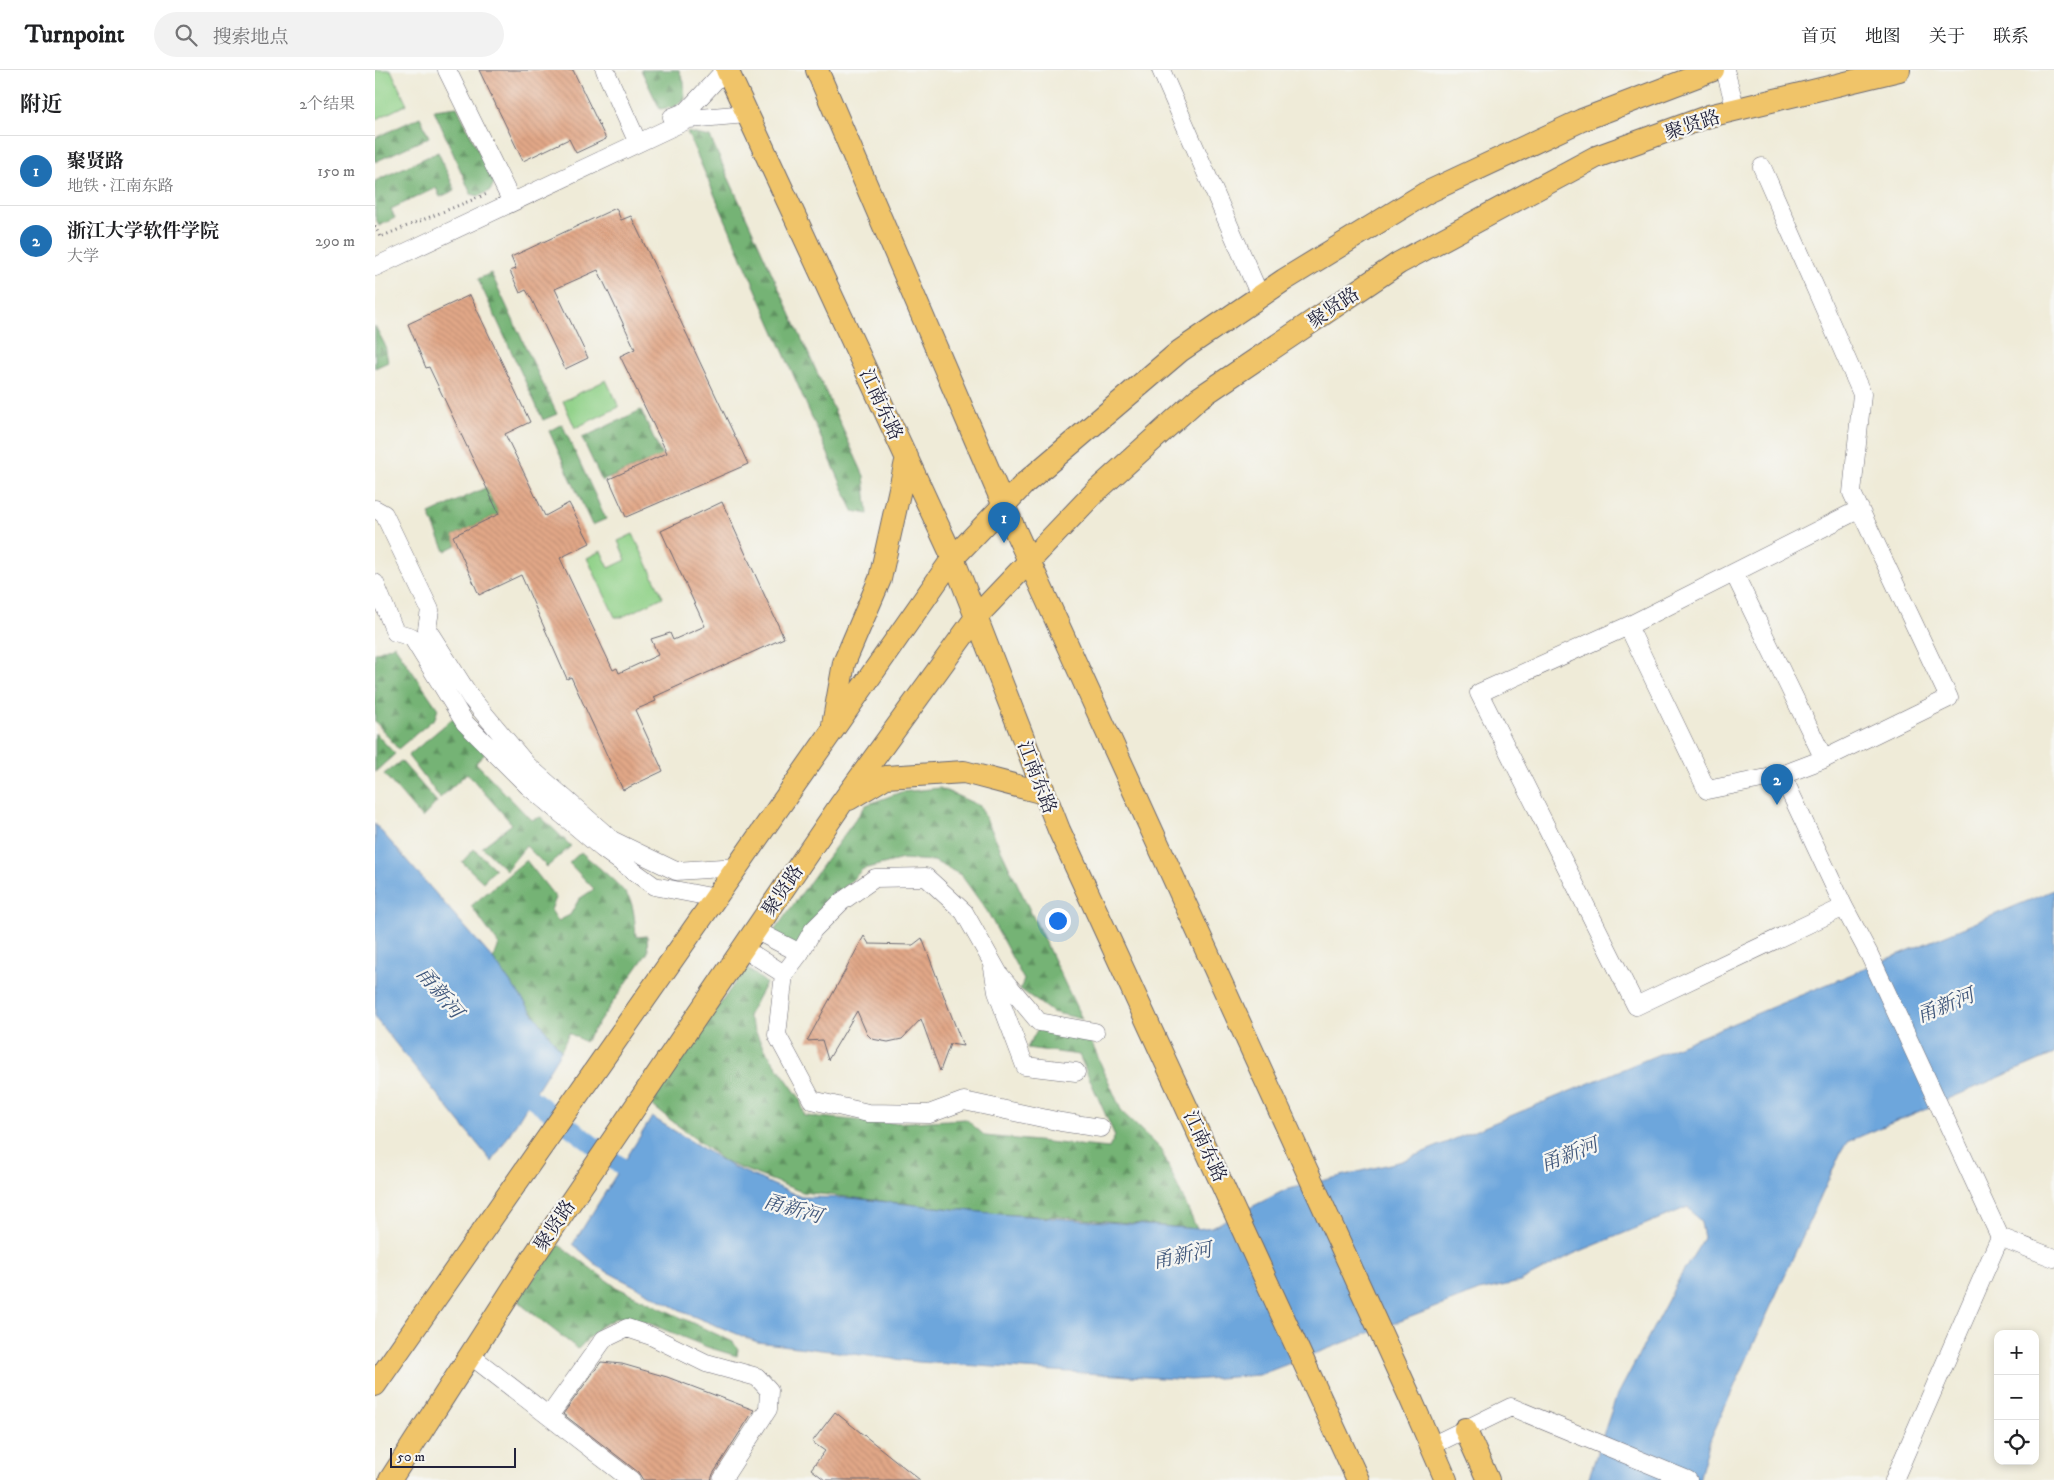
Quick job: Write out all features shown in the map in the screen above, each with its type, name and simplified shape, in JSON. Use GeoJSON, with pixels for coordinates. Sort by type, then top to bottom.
{"type":"FeatureCollection","features":[{"type":"Feature","properties":{"kind":"main road","name":"江南东路"},"geometry":{"type":"LineString","coordinates":[[726,70],[953,558],[1059,830],[1359,1480]]}},
{"type":"Feature","properties":{"kind":"main road"},"geometry":{"type":"LineString","coordinates":[[817,70],[1004,506],[1031,561],[1446,1480]]}},
{"type":"Feature","properties":{"kind":"main road"},"geometry":{"type":"LineString","coordinates":[[375,1385],[953,558],[1025,483],[1180,351],[1260,296],[1425,193],[1582,120],[1713,70]]}},
{"type":"Feature","properties":{"kind":"main road","name":"聚贤路"},"geometry":{"type":"LineString","coordinates":[[389,1480],[583,1183],[841,804],[977,616],[1095,492],[1199,398],[1399,263],[1596,157],[1709,116],[1899,70]]}},
{"type":"Feature","properties":{"kind":"main road"},"geometry":{"type":"LineString","coordinates":[[831,733],[845,663],[881,579],[907,457]]}},
{"type":"Feature","properties":{"kind":"main road"},"geometry":{"type":"LineString","coordinates":[[841,804],[886,777],[955,772],[964,772],[1044,793]]}},
{"type":"Feature","properties":{"kind":"main road"},"geometry":{"type":"LineString","coordinates":[[1465,1429],[1488,1480]]}},
{"type":"Feature","properties":{"kind":"street"},"geometry":{"type":"LineString","coordinates":[[447,70],[508,195]]}},
{"type":"Feature","properties":{"kind":"street"},"geometry":{"type":"LineString","coordinates":[[605,70],[636,139]]}},
{"type":"Feature","properties":{"kind":"street"},"geometry":{"type":"LineString","coordinates":[[636,139],[687,110],[726,70]]}},
{"type":"Feature","properties":{"kind":"street"},"geometry":{"type":"LineString","coordinates":[[1161,70],[1260,296]]}},
{"type":"Feature","properties":{"kind":"street"},"geometry":{"type":"LineString","coordinates":[[1725,70],[1736,110]]}},
{"type":"Feature","properties":{"kind":"street"},"geometry":{"type":"LineString","coordinates":[[375,258],[508,195],[689,118],[747,114]]}},
{"type":"Feature","properties":{"kind":"street"},"geometry":{"type":"LineString","coordinates":[[1628,626],[1707,790],[1782,775],[1824,759],[1949,698],[1852,493],[1862,394],[1762,167]]}},
{"type":"Feature","properties":{"kind":"street"},"geometry":{"type":"LineString","coordinates":[[375,267],[508,195]]}},
{"type":"Feature","properties":{"kind":"street"},"geometry":{"type":"LineString","coordinates":[[375,509],[383,514],[430,610],[427,629],[471,698],[527,765],[612,840],[675,871],[738,867]]}},
{"type":"Feature","properties":{"kind":"street"},"geometry":{"type":"LineString","coordinates":[[1844,907],[1637,1006],[1479,693],[1628,626],[1860,509]]}},
{"type":"Feature","properties":{"kind":"street"},"geometry":{"type":"LineString","coordinates":[[1734,573],[1824,759]]}},
{"type":"Feature","properties":{"kind":"street"},"geometry":{"type":"LineString","coordinates":[[375,583],[395,632],[413,637],[465,723],[529,786],[603,849],[654,886],[710,907]]}},
{"type":"Feature","properties":{"kind":"street"},"geometry":{"type":"LineString","coordinates":[[1782,775],[1844,907],[1869,954],[2000,1237],[2054,1258]]}},
{"type":"Feature","properties":{"kind":"street"},"geometry":{"type":"LineString","coordinates":[[1095,1032],[1039,1022],[999,974],[964,912],[926,877],[875,878],[841,902],[813,930],[785,974],[777,1035],[812,1100],[877,1114],[929,1114],[965,1101],[1061,1122],[1101,1128]]}},
{"type":"Feature","properties":{"kind":"street"},"geometry":{"type":"LineString","coordinates":[[749,939],[800,953]]}},
{"type":"Feature","properties":{"kind":"street"},"geometry":{"type":"LineString","coordinates":[[749,939],[785,974]]}},
{"type":"Feature","properties":{"kind":"street"},"geometry":{"type":"LineString","coordinates":[[993,963],[997,992],[1025,1066],[1076,1072]]}},
{"type":"Feature","properties":{"kind":"street"},"geometry":{"type":"LineString","coordinates":[[1895,1480],[2000,1237]]}},
{"type":"Feature","properties":{"kind":"street"},"geometry":{"type":"LineString","coordinates":[[549,1416],[604,1339],[627,1328],[651,1336],[706,1363],[757,1377],[769,1390],[768,1409],[722,1480]]}},
{"type":"Feature","properties":{"kind":"street"},"geometry":{"type":"LineString","coordinates":[[470,1355],[631,1480]]}},
{"type":"Feature","properties":{"kind":"street"},"geometry":{"type":"LineString","coordinates":[[1431,1446],[1511,1407],[1688,1480]]}},
{"type":"Feature","properties":{"kind":"path"},"geometry":{"type":"LineString","coordinates":[[375,226],[380,237],[508,195]]}},
{"type":"Feature","properties":{"kind":"green space"},"geometry":{"type":"Polygon","coordinates":[[[375,70],[391,70],[407,104],[375,120],[375,70]]]}},
{"type":"Feature","properties":{"kind":"green space"},"geometry":{"type":"Polygon","coordinates":[[[641,70],[679,70],[684,82],[685,100],[674,107],[660,109],[641,70]]]}},
{"type":"Feature","properties":{"kind":"green space"},"geometry":{"type":"Polygon","coordinates":[[[457,107],[494,183],[490,191],[479,196],[471,194],[434,110],[457,107]]]}},
{"type":"Feature","properties":{"kind":"green space"},"geometry":{"type":"Polygon","coordinates":[[[420,117],[429,137],[375,162],[375,138],[420,117]]]}},
{"type":"Feature","properties":{"kind":"green space"},"geometry":{"type":"Polygon","coordinates":[[[687,132],[710,137],[864,476],[868,514],[853,511],[687,132]]]}},
{"type":"Feature","properties":{"kind":"green space"},"geometry":{"type":"Polygon","coordinates":[[[438,152],[455,190],[440,197],[436,188],[391,209],[395,218],[379,226],[375,216],[375,181],[438,152]]]}},
{"type":"Feature","properties":{"kind":"green space"},"geometry":{"type":"Polygon","coordinates":[[[491,273],[557,414],[543,420],[478,279],[491,273]]]}},
{"type":"Feature","properties":{"kind":"green space"},"geometry":{"type":"Polygon","coordinates":[[[375,326],[385,345],[388,362],[375,368],[375,326]]]}},
{"type":"Feature","properties":{"kind":"green space"},"geometry":{"type":"Polygon","coordinates":[[[606,380],[619,407],[575,428],[563,401],[606,380]]]}},
{"type":"Feature","properties":{"kind":"green space"},"geometry":{"type":"Polygon","coordinates":[[[641,410],[662,456],[602,481],[582,438],[641,410]]]}},
{"type":"Feature","properties":{"kind":"green space"},"geometry":{"type":"Polygon","coordinates":[[[562,424],[606,519],[592,525],[549,431],[562,424]]]}},
{"type":"Feature","properties":{"kind":"green space"},"geometry":{"type":"Polygon","coordinates":[[[487,487],[499,514],[453,536],[457,545],[445,551],[429,514],[487,487]]]}},
{"type":"Feature","properties":{"kind":"green space"},"geometry":{"type":"Polygon","coordinates":[[[633,534],[663,597],[622,617],[615,617],[587,558],[601,551],[609,568],[626,560],[618,541],[633,534]]]}},
{"type":"Feature","properties":{"kind":"green space"},"geometry":{"type":"Polygon","coordinates":[[[394,645],[438,709],[435,718],[398,749],[375,721],[375,653],[394,645]]]}},
{"type":"Feature","properties":{"kind":"green space"},"geometry":{"type":"Polygon","coordinates":[[[453,718],[485,754],[476,763],[531,820],[541,817],[571,846],[547,867],[526,846],[506,870],[482,847],[512,824],[467,773],[440,798],[408,756],[453,718]]]}},
{"type":"Feature","properties":{"kind":"green space"},"geometry":{"type":"Polygon","coordinates":[[[375,733],[395,754],[375,772],[375,733]]]}},
{"type":"Feature","properties":{"kind":"green space"},"geometry":{"type":"Polygon","coordinates":[[[401,761],[437,802],[422,818],[384,774],[401,761]]]}},
{"type":"Feature","properties":{"kind":"green space"},"geometry":{"type":"Polygon","coordinates":[[[940,788],[980,806],[1082,1019],[1052,1012],[1020,989],[1024,980],[987,911],[961,875],[934,861],[903,859],[863,869],[831,901],[795,950],[774,931],[866,805],[901,792],[940,788]]]}},
{"type":"Feature","properties":{"kind":"green space"},"geometry":{"type":"Polygon","coordinates":[[[474,849],[495,869],[483,882],[462,862],[474,849]]]}},
{"type":"Feature","properties":{"kind":"green space"},"geometry":{"type":"Polygon","coordinates":[[[581,852],[616,883],[627,896],[631,902],[635,920],[636,937],[647,936],[648,952],[585,1042],[569,1033],[561,1051],[493,959],[499,945],[471,906],[526,860],[556,898],[551,910],[558,921],[570,915],[579,899],[594,889],[569,863],[581,852]]]}},
{"type":"Feature","properties":{"kind":"green space"},"geometry":{"type":"Polygon","coordinates":[[[746,967],[766,983],[748,1016],[762,1045],[799,1097],[805,1116],[893,1123],[966,1119],[985,1136],[1109,1148],[1115,1136],[1079,1055],[1027,1048],[1037,1030],[1089,1037],[1122,1112],[1160,1148],[1197,1229],[1062,1217],[999,1214],[802,1192],[725,1162],[650,1104],[746,967]]]}},
{"type":"Feature","properties":{"kind":"green space"},"geometry":{"type":"Polygon","coordinates":[[[559,1245],[616,1287],[733,1342],[738,1349],[737,1356],[707,1347],[648,1323],[618,1317],[601,1326],[578,1349],[523,1306],[518,1299],[559,1245]]]}},
{"type":"Feature","properties":{"kind":"water"},"geometry":{"type":"Polygon","coordinates":[[[375,824],[493,959],[561,1051],[492,1162],[375,1018],[375,824]]]}},
{"type":"Feature","properties":{"kind":"water"},"geometry":{"type":"Polygon","coordinates":[[[2054,890],[2054,1054],[1847,1142],[1710,1440],[1699,1480],[1588,1480],[1615,1400],[1680,1277],[1704,1238],[1701,1223],[1688,1207],[1573,1254],[1520,1282],[1479,1291],[1259,1375],[1191,1380],[918,1362],[757,1342],[688,1314],[600,1268],[573,1244],[652,1117],[731,1166],[801,1197],[850,1198],[999,1214],[1197,1229],[1212,1227],[1285,1190],[1402,1161],[2054,890]]]}},
{"type":"Feature","properties":{"kind":"building"},"geometry":{"type":"Polygon","coordinates":[[[479,70],[573,70],[606,139],[576,153],[569,139],[523,161],[479,70]]]}},
{"type":"Feature","properties":{"kind":"building"},"geometry":{"type":"Polygon","coordinates":[[[616,208],[621,220],[631,216],[748,464],[626,517],[609,479],[667,453],[620,356],[635,349],[598,270],[555,289],[588,358],[565,369],[532,300],[526,290],[520,293],[510,271],[516,269],[511,257],[616,208]]]}},
{"type":"Feature","properties":{"kind":"building"},"geometry":{"type":"Polygon","coordinates":[[[470,295],[530,422],[505,434],[545,516],[569,503],[590,543],[560,558],[613,670],[617,668],[619,673],[658,655],[651,639],[670,633],[673,640],[705,626],[661,531],[722,502],[784,638],[654,697],[656,701],[635,710],[663,771],[623,790],[571,677],[567,679],[521,575],[479,595],[453,536],[499,514],[429,367],[426,368],[408,324],[470,295]]]}},
{"type":"Feature","properties":{"kind":"building"},"geometry":{"type":"Polygon","coordinates":[[[864,936],[869,944],[913,945],[922,938],[963,1046],[950,1044],[940,1071],[921,1019],[902,1039],[888,1042],[872,1039],[867,1034],[857,1011],[828,1060],[822,1040],[807,1041],[864,936]]]}},
{"type":"Feature","properties":{"kind":"building"},"geometry":{"type":"Polygon","coordinates":[[[601,1362],[622,1364],[667,1377],[754,1410],[711,1480],[643,1480],[638,1472],[563,1414],[601,1362]]]}},
{"type":"Feature","properties":{"kind":"building"},"geometry":{"type":"Polygon","coordinates":[[[835,1412],[920,1480],[825,1480],[811,1469],[825,1451],[812,1442],[835,1412]]]}},
{"type":"Feature","properties":{"kind":"waterway","name":"甬新河"},"geometry":{"type":"LineString","coordinates":[[513,1084],[639,1180]]}},
{"type":"Feature","properties":{"kind":"place","name":"聚贤路"},"geometry":{"type":"Point","coordinates":[1004,543]}},
{"type":"Feature","properties":{"kind":"place","name":"浙江大学软件学院"},"geometry":{"type":"Point","coordinates":[1777,805]}}]}
